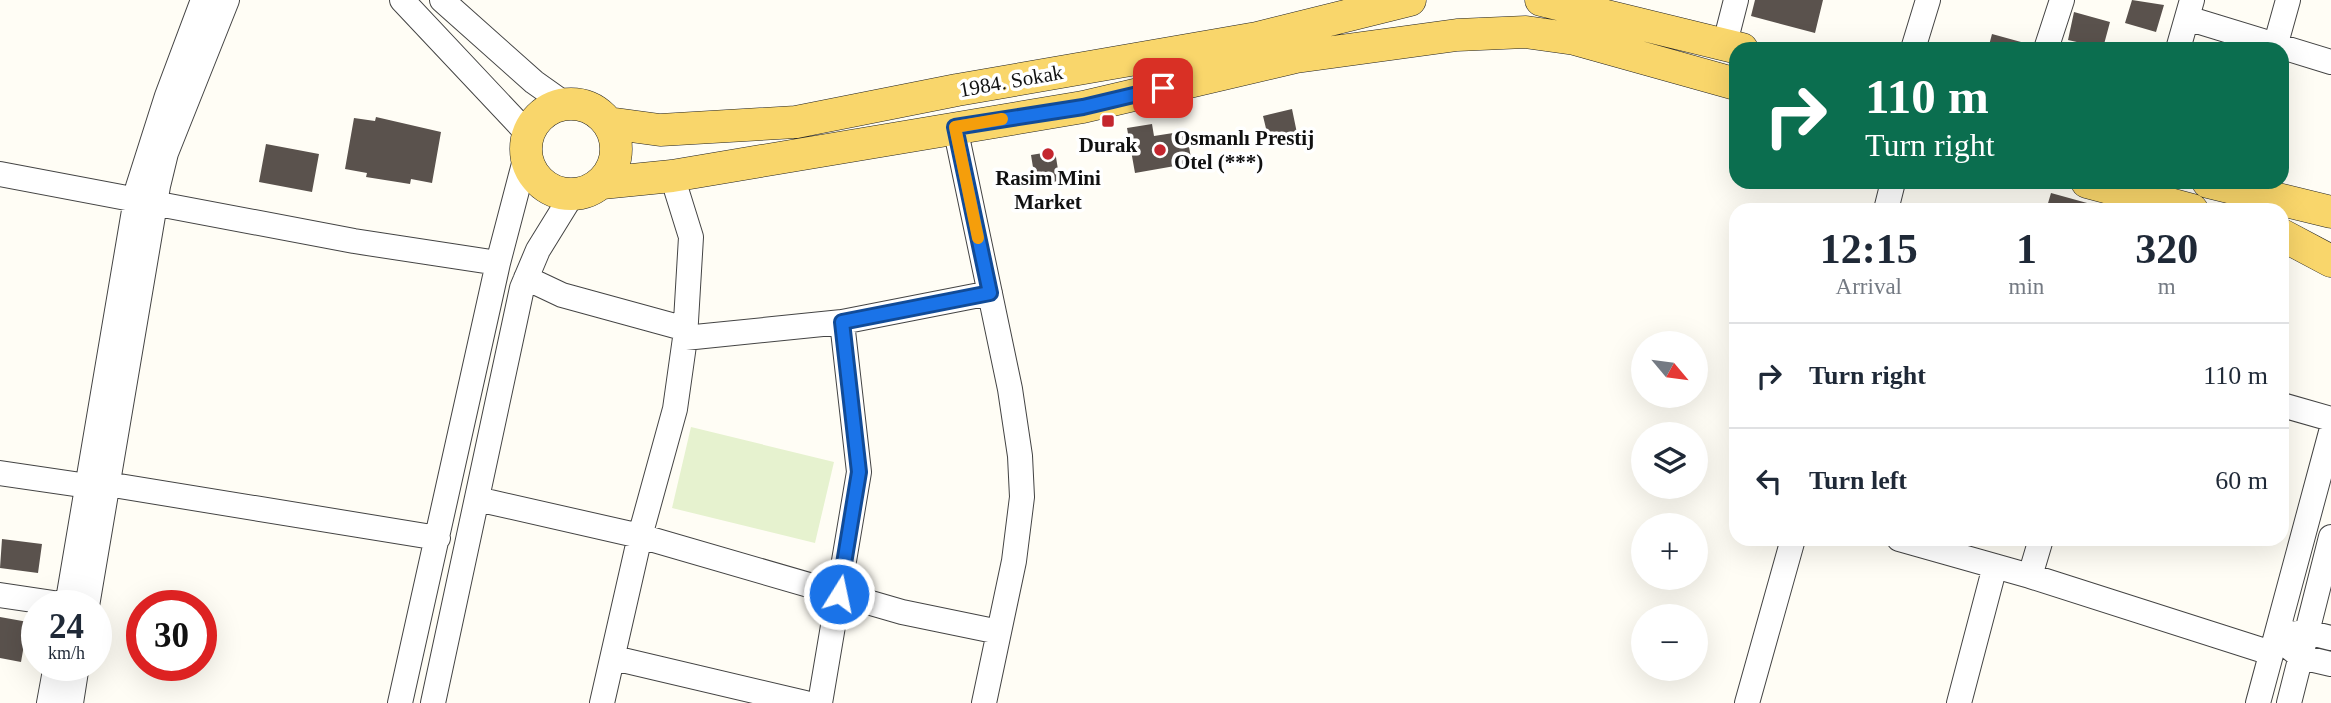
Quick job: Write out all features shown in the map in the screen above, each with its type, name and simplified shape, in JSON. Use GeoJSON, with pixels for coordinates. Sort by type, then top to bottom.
{"type":"FeatureCollection","features":[{"type":"Feature","properties":{"kind":"main road","name":"1984. Sokak"},"geometry":{"type":"LineString","coordinates":[[608,123],[660,130],[796,122],[957,90],[1257,38],[1410,0]]}},
{"type":"Feature","properties":{"kind":"main road"},"geometry":{"type":"LineString","coordinates":[[1551,35],[1549,2],[1729,45]]}},
{"type":"Feature","properties":{"kind":"main road"},"geometry":{"type":"LineString","coordinates":[[602,183],[614,164],[616,154],[614,132],[608,123],[592,108],[565,104],[541,116],[527,145],[534,176],[542,184],[561,194],[572,195],[583,193],[602,183],[672,176],[1083,107],[1296,57],[1457,35],[1526,32],[1575,38],[1729,82]]}},
{"type":"Feature","properties":{"kind":"main road"},"geometry":{"type":"LineString","coordinates":[[2102,189],[2130,202]]}},
{"type":"Feature","properties":{"kind":"main road"},"geometry":{"type":"LineString","coordinates":[[2237,189],[2331,212]]}},
{"type":"Feature","properties":{"kind":"main road"},"geometry":{"type":"LineString","coordinates":[[2289,239],[2331,261]]}},
{"type":"Feature","properties":{"kind":"street"},"geometry":{"type":"LineString","coordinates":[[400,703],[527,145],[402,0]]}},
{"type":"Feature","properties":{"kind":"street"},"geometry":{"type":"LineString","coordinates":[[442,0],[534,82],[565,104]]}},
{"type":"Feature","properties":{"kind":"street"},"geometry":{"type":"LineString","coordinates":[[1733,42],[1736,0]]}},
{"type":"Feature","properties":{"kind":"street"},"geometry":{"type":"LineString","coordinates":[[1915,42],[1928,0]]}},
{"type":"Feature","properties":{"kind":"street"},"geometry":{"type":"LineString","coordinates":[[2048,42],[2062,0]]}},
{"type":"Feature","properties":{"kind":"street"},"geometry":{"type":"LineString","coordinates":[[2276,42],[2288,0]]}},
{"type":"Feature","properties":{"kind":"street"},"geometry":{"type":"LineString","coordinates":[[88,590],[98,485],[146,200],[166,153],[211,2]]}},
{"type":"Feature","properties":{"kind":"street"},"geometry":{"type":"LineString","coordinates":[[2180,42],[2190,9],[2273,42]]}},
{"type":"Feature","properties":{"kind":"street"},"geometry":{"type":"LineString","coordinates":[[2289,47],[2331,62]]}},
{"type":"Feature","properties":{"kind":"street"},"geometry":{"type":"LineString","coordinates":[[955,127],[1010,389],[1020,456],[1022,497],[1014,561],[984,703]]}},
{"type":"Feature","properties":{"kind":"street"},"geometry":{"type":"LineString","coordinates":[[0,174],[354,241],[498,263]]}},
{"type":"Feature","properties":{"kind":"street"},"geometry":{"type":"LineString","coordinates":[[602,703],[640,536],[675,409],[685,333],[691,237],[672,176]]}},
{"type":"Feature","properties":{"kind":"street"},"geometry":{"type":"LineString","coordinates":[[433,703],[526,278],[538,250],[572,195]]}},
{"type":"Feature","properties":{"kind":"street"},"geometry":{"type":"LineString","coordinates":[[526,278],[562,295],[685,333],[842,322],[990,293]]}},
{"type":"Feature","properties":{"kind":"street"},"geometry":{"type":"LineString","coordinates":[[820,703],[859,472],[842,322]]}},
{"type":"Feature","properties":{"kind":"street"},"geometry":{"type":"LineString","coordinates":[[2289,407],[2331,419]]}},
{"type":"Feature","properties":{"kind":"street"},"geometry":{"type":"LineString","coordinates":[[2258,703],[2331,432]]}},
{"type":"Feature","properties":{"kind":"street"},"geometry":{"type":"LineString","coordinates":[[0,473],[98,485],[438,538]]}},
{"type":"Feature","properties":{"kind":"street"},"geometry":{"type":"LineString","coordinates":[[71,590],[98,485]]}},
{"type":"Feature","properties":{"kind":"street"},"geometry":{"type":"LineString","coordinates":[[477,499],[640,536],[902,612],[999,632]]}},
{"type":"Feature","properties":{"kind":"street"},"geometry":{"type":"LineString","coordinates":[[2289,703],[2331,537]]}},
{"type":"Feature","properties":{"kind":"street"},"geometry":{"type":"LineString","coordinates":[[1747,703],[1791,546]]}},
{"type":"Feature","properties":{"kind":"street"},"geometry":{"type":"LineString","coordinates":[[1924,546],[2274,645],[2301,657],[2331,664]]}},
{"type":"Feature","properties":{"kind":"street"},"geometry":{"type":"LineString","coordinates":[[2030,576],[2039,546]]}},
{"type":"Feature","properties":{"kind":"street"},"geometry":{"type":"LineString","coordinates":[[1959,703],[1995,566]]}},
{"type":"Feature","properties":{"kind":"street"},"geometry":{"type":"LineString","coordinates":[[0,595],[21,598]]}},
{"type":"Feature","properties":{"kind":"street"},"geometry":{"type":"LineString","coordinates":[[2274,645],[2307,632],[2331,638]]}},
{"type":"Feature","properties":{"kind":"street"},"geometry":{"type":"LineString","coordinates":[[614,658],[805,703]]}},
{"type":"Feature","properties":{"kind":"street"},"geometry":{"type":"LineString","coordinates":[[49,703],[53,681]]}},
{"type":"Feature","properties":{"kind":"street"},"geometry":{"type":"LineString","coordinates":[[71,703],[74,681]]}},
{"type":"Feature","properties":{"kind":"green space"},"geometry":{"type":"Polygon","coordinates":[[[691,427],[834,462],[815,543],[672,508],[691,427]]]}},
{"type":"Feature","properties":{"kind":"building"},"geometry":{"type":"Polygon","coordinates":[[[1755,0],[1823,0],[1815,33],[1751,16],[1755,0]]]}},
{"type":"Feature","properties":{"kind":"building"},"geometry":{"type":"Polygon","coordinates":[[[2132,0],[2164,5],[2156,32],[2125,23],[2132,0]]]}},
{"type":"Feature","properties":{"kind":"building"},"geometry":{"type":"Polygon","coordinates":[[[2074,12],[2110,22],[2105,42],[2068,40],[2074,12]]]}},
{"type":"Feature","properties":{"kind":"building"},"geometry":{"type":"Polygon","coordinates":[[[1992,34],[2021,42],[1990,42],[1992,34]]]}},
{"type":"Feature","properties":{"kind":"building"},"geometry":{"type":"Polygon","coordinates":[[[1292,109],[1298,138],[1270,145],[1263,116],[1292,109]]]}},
{"type":"Feature","properties":{"kind":"building"},"geometry":{"type":"Polygon","coordinates":[[[376,117],[441,132],[432,183],[411,179],[410,184],[366,177],[367,173],[345,169],[354,118],[375,121],[376,117]]]}},
{"type":"Feature","properties":{"kind":"building","name":"Osmanlı Prestij Otel (***)"},"geometry":{"type":"Polygon","coordinates":[[[1152,124],[1154,136],[1186,131],[1192,163],[1135,173],[1127,128],[1152,124]]]}},
{"type":"Feature","properties":{"kind":"building"},"geometry":{"type":"Polygon","coordinates":[[[266,144],[319,154],[312,192],[259,182],[266,144]]]}},
{"type":"Feature","properties":{"kind":"building"},"geometry":{"type":"Polygon","coordinates":[[[1055,151],[1060,182],[1036,186],[1031,155],[1055,151]]]}},
{"type":"Feature","properties":{"kind":"building"},"geometry":{"type":"Polygon","coordinates":[[[2051,193],[2087,203],[2048,203],[2051,193]]]}},
{"type":"Feature","properties":{"kind":"building"},"geometry":{"type":"Polygon","coordinates":[[[2,539],[42,544],[38,573],[0,568],[2,539]]]}},
{"type":"Feature","properties":{"kind":"building"},"geometry":{"type":"Polygon","coordinates":[[[0,617],[21,621],[21,662],[0,658],[0,617]]]}},
{"type":"Feature","properties":{"kind":"slow traffic"},"geometry":{"type":"LineString","coordinates":[[978,238],[955,127],[1002,119]]}},
{"type":"Feature","properties":{"kind":"place","name":"Durak"},"geometry":{"type":"Point","coordinates":[1108,121]}},
{"type":"Feature","properties":{"kind":"place","name":"Osmanlı Prestij Otel (***)"},"geometry":{"type":"Point","coordinates":[1160,150]}},
{"type":"Feature","properties":{"kind":"place","name":"Rasim Mini Market"},"geometry":{"type":"Point","coordinates":[1048,154]}},
{"type":"Feature","properties":{"kind":"route"},"geometry":{"type":"LineString","coordinates":[[839,594],[859,472],[842,322],[990,293],[955,127],[1083,107],[1163,88]]}}]}
